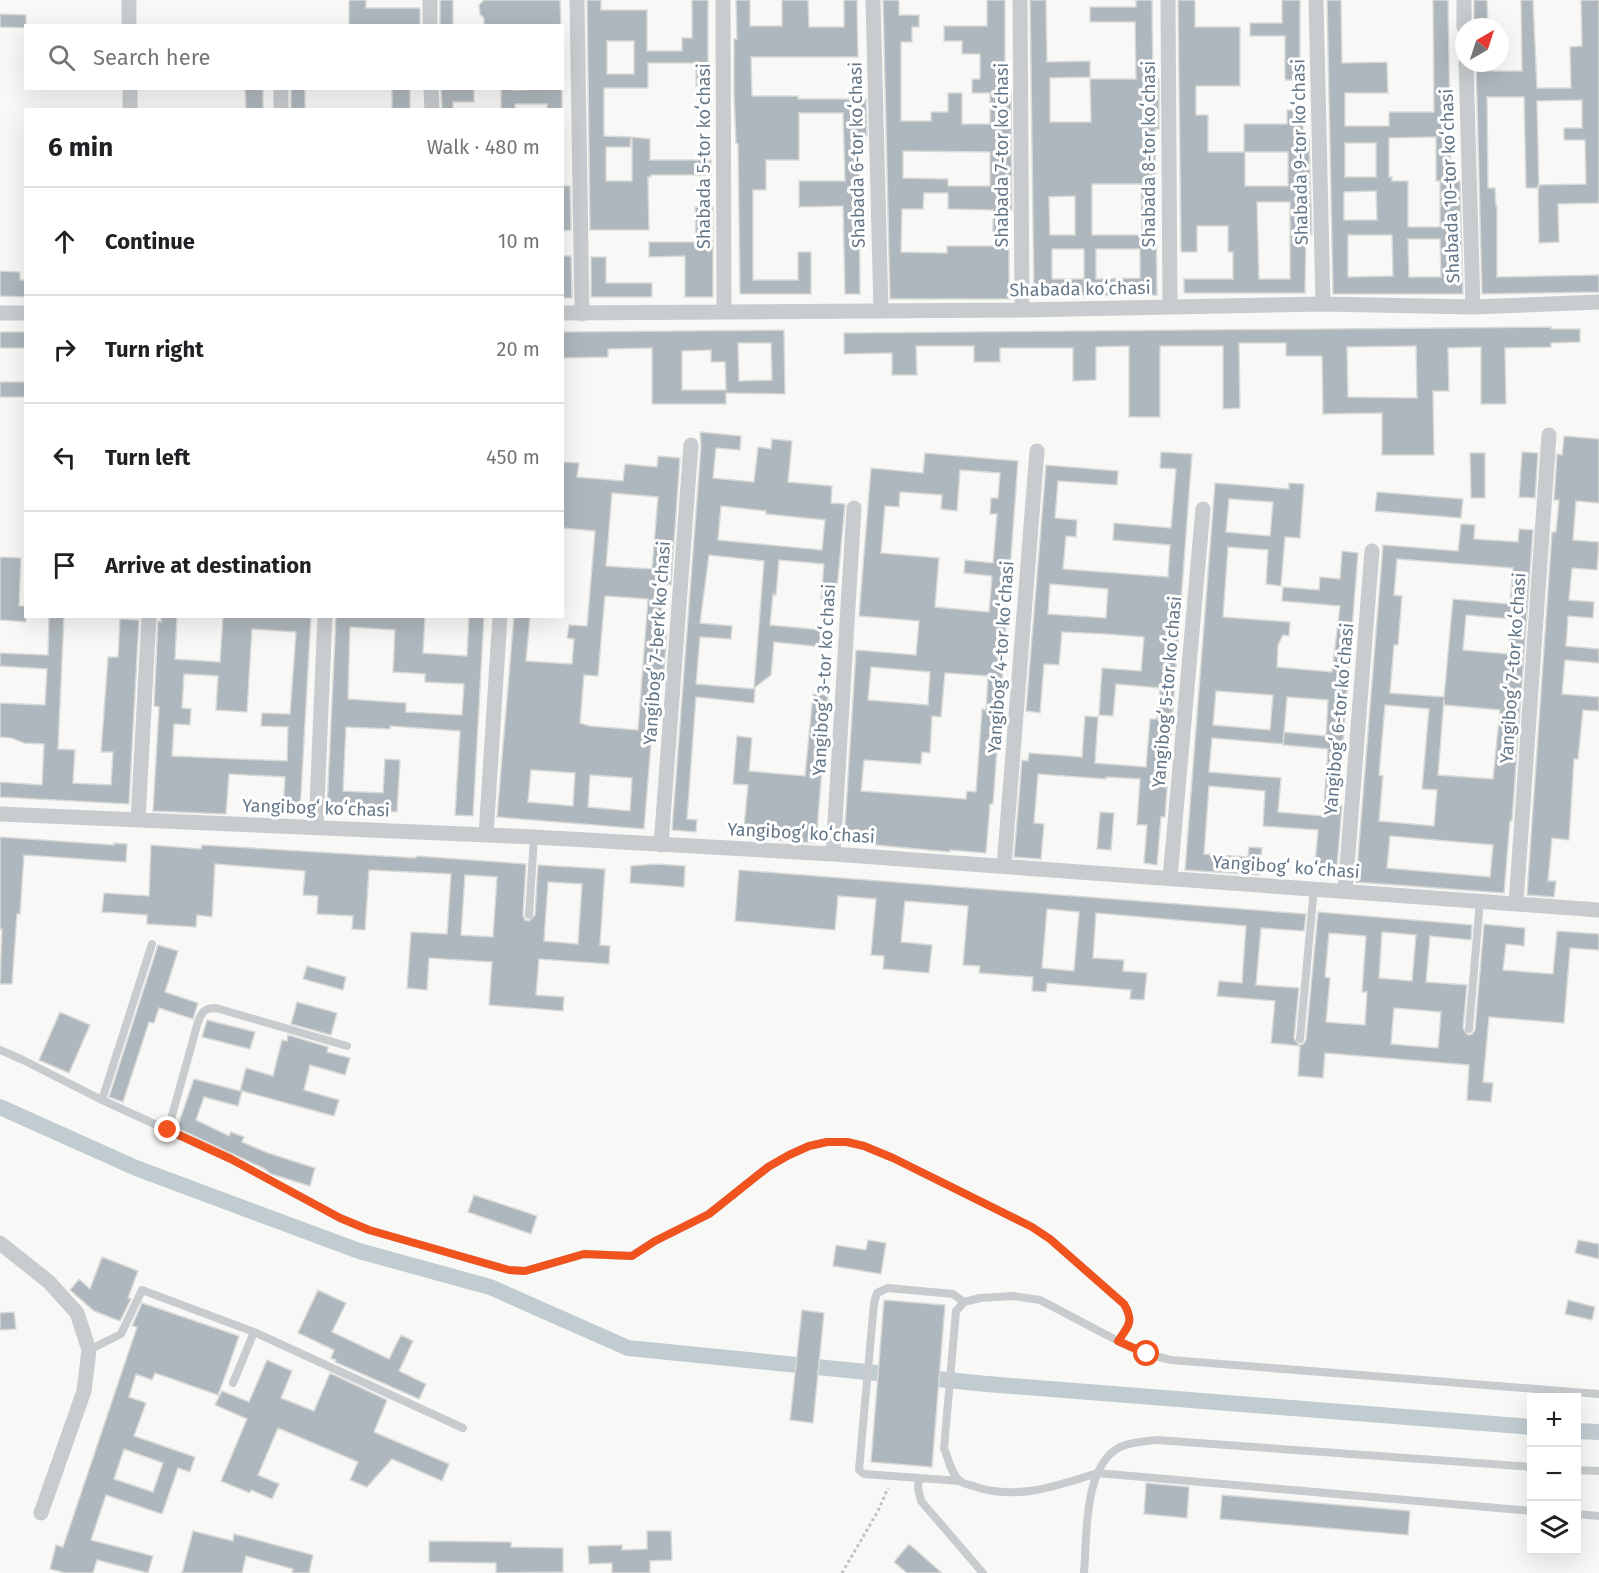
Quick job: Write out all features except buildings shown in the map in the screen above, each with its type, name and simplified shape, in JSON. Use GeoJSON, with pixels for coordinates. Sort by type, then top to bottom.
{"type":"FeatureCollection","features":[{"type":"Feature","properties":{"kind":"street"},"geometry":{"type":"LineString","coordinates":[[129,0],[129,24]]}},
{"type":"Feature","properties":{"kind":"street"},"geometry":{"type":"LineString","coordinates":[[430,0],[430,24]]}},
{"type":"Feature","properties":{"kind":"street"},"geometry":{"type":"LineString","coordinates":[[577,0],[582,314]]}},
{"type":"Feature","properties":{"kind":"street","name":"Shabada 5-tor koʻchasi"},"geometry":{"type":"LineString","coordinates":[[723,0],[724,312]]}},
{"type":"Feature","properties":{"kind":"street","name":"Shabada 6-tor koʻchasi"},"geometry":{"type":"LineString","coordinates":[[873,0],[881,310]]}},
{"type":"Feature","properties":{"kind":"street","name":"Shabada 7-tor koʻchasi"},"geometry":{"type":"LineString","coordinates":[[1020,0],[1022,310]]}},
{"type":"Feature","properties":{"kind":"street","name":"Shabada 8-tor koʻchasi"},"geometry":{"type":"LineString","coordinates":[[1168,0],[1170,307]]}},
{"type":"Feature","properties":{"kind":"street","name":"Shabada 9-tor koʻchasi"},"geometry":{"type":"LineString","coordinates":[[1316,0],[1323,304]]}},
{"type":"Feature","properties":{"kind":"street"},"geometry":{"type":"LineString","coordinates":[[1464,0],[1464,18]]}},
{"type":"Feature","properties":{"kind":"street","name":"Shabada 10-tor koʻchasi"},"geometry":{"type":"LineString","coordinates":[[1466,72],[1473,307]]}},
{"type":"Feature","properties":{"kind":"street"},"geometry":{"type":"LineString","coordinates":[[130,90],[130,108]]}},
{"type":"Feature","properties":{"kind":"street"},"geometry":{"type":"LineString","coordinates":[[281,90],[281,108]]}},
{"type":"Feature","properties":{"kind":"street"},"geometry":{"type":"LineString","coordinates":[[431,90],[432,108]]}},
{"type":"Feature","properties":{"kind":"street","name":"Shabada koʻchasi"},"geometry":{"type":"LineString","coordinates":[[564,313],[1022,310],[1323,304],[1473,307],[1599,302]]}},
{"type":"Feature","properties":{"kind":"street"},"geometry":{"type":"LineString","coordinates":[[0,313],[24,313]]}},
{"type":"Feature","properties":{"kind":"street","name":"Yangibogʻ 7-tor koʻchasi"},"geometry":{"type":"LineString","coordinates":[[1516,903],[1549,435]]}},
{"type":"Feature","properties":{"kind":"street","name":"Yangibogʻ 7-berk koʻchasi"},"geometry":{"type":"LineString","coordinates":[[661,845],[691,445]]}},
{"type":"Feature","properties":{"kind":"street","name":"Yangibogʻ 4-tor koʻchasi"},"geometry":{"type":"LineString","coordinates":[[1004,866],[1037,451]]}},
{"type":"Feature","properties":{"kind":"street","name":"Yangibogʻ 3-tor koʻchasi"},"geometry":{"type":"LineString","coordinates":[[833,854],[854,508]]}},
{"type":"Feature","properties":{"kind":"street","name":"Yangibogʻ 5-tor koʻchasi"},"geometry":{"type":"LineString","coordinates":[[1170,878],[1203,509]]}},
{"type":"Feature","properties":{"kind":"street","name":"Yangibogʻ 6-tor koʻchasi"},"geometry":{"type":"LineString","coordinates":[[1345,891],[1372,551]]}},
{"type":"Feature","properties":{"kind":"street"},"geometry":{"type":"LineString","coordinates":[[138,820],[149,618]]}},
{"type":"Feature","properties":{"kind":"street"},"geometry":{"type":"LineString","coordinates":[[316,827],[325,618]]}},
{"type":"Feature","properties":{"kind":"street"},"geometry":{"type":"LineString","coordinates":[[486,834],[500,618]]}},
{"type":"Feature","properties":{"kind":"street","name":"Yangibogʻ koʻchasi"},"geometry":{"type":"LineString","coordinates":[[0,814],[486,834],[833,854],[1599,910]]}},
{"type":"Feature","properties":{"kind":"street"},"geometry":{"type":"LineString","coordinates":[[0,1243],[49,1282],[77,1313],[89,1350],[84,1391],[41,1514]]}},
{"type":"Feature","properties":{"kind":"lane"},"geometry":{"type":"LineString","coordinates":[[529,915],[534,837]]}},
{"type":"Feature","properties":{"kind":"lane"},"geometry":{"type":"LineString","coordinates":[[1300,1039],[1314,888]]}},
{"type":"Feature","properties":{"kind":"lane"},"geometry":{"type":"LineString","coordinates":[[1469,1029],[1480,900]]}},
{"type":"Feature","properties":{"kind":"lane"},"geometry":{"type":"LineString","coordinates":[[102,1100],[152,944]]}},
{"type":"Feature","properties":{"kind":"lane"},"geometry":{"type":"LineString","coordinates":[[168,1130],[198,1022],[203,1011],[208,1008],[216,1008],[347,1046]]}},
{"type":"Feature","properties":{"kind":"lane"},"geometry":{"type":"LineString","coordinates":[[0,1050],[231,1159],[340,1218],[359,1226],[509,1270],[525,1271],[584,1254],[632,1256],[655,1241],[709,1214],[768,1167],[789,1155],[809,1146],[827,1142],[847,1142],[864,1146],[1032,1227],[1050,1239],[1124,1304],[1130,1314],[1130,1321],[1118,1341]]}},
{"type":"Feature","properties":{"kind":"lane"},"geometry":{"type":"LineString","coordinates":[[964,1302],[953,1294],[888,1288],[877,1293],[874,1303],[859,1470],[864,1474],[960,1481],[982,1489],[1019,1493],[1053,1487],[1097,1473],[1527,1510]]}},
{"type":"Feature","properties":{"kind":"lane"},"geometry":{"type":"LineString","coordinates":[[89,1350],[121,1334],[142,1290],[254,1332],[463,1428]]}},
{"type":"Feature","properties":{"kind":"lane"},"geometry":{"type":"LineString","coordinates":[[960,1481],[950,1468],[944,1448],[956,1311],[964,1302],[980,1298],[1013,1296],[1040,1300],[1118,1341],[1147,1354],[1171,1360],[1599,1394]]}},
{"type":"Feature","properties":{"kind":"lane"},"geometry":{"type":"LineString","coordinates":[[233,1383],[254,1332]]}},
{"type":"Feature","properties":{"kind":"lane"},"geometry":{"type":"LineString","coordinates":[[1084,1573],[1090,1503],[1097,1473],[1107,1458],[1120,1447],[1157,1440],[1527,1467]]}},
{"type":"Feature","properties":{"kind":"lane"},"geometry":{"type":"LineString","coordinates":[[1581,1470],[1599,1471]]}},
{"type":"Feature","properties":{"kind":"lane"},"geometry":{"type":"LineString","coordinates":[[919,1478],[918,1488],[921,1501],[983,1573]]}},
{"type":"Feature","properties":{"kind":"lane"},"geometry":{"type":"LineString","coordinates":[[1581,1514],[1599,1516]]}},
{"type":"Feature","properties":{"kind":"path"},"geometry":{"type":"LineString","coordinates":[[842,1573],[883,1502],[890,1476]]}},
{"type":"Feature","properties":{"kind":"waterway"},"geometry":{"type":"LineString","coordinates":[[0,1107],[136,1168],[359,1251],[490,1287],[628,1348],[987,1384],[1527,1427]]}},
{"type":"Feature","properties":{"kind":"waterway"},"geometry":{"type":"LineString","coordinates":[[1581,1431],[1599,1432]]}},
{"type":"Feature","properties":{"kind":"route"},"geometry":{"type":"LineString","coordinates":[[168,1130],[231,1159],[340,1218],[369,1230],[509,1270],[525,1271],[584,1254],[632,1256],[655,1241],[709,1214],[768,1167],[789,1155],[809,1146],[827,1142],[847,1142],[864,1146],[893,1158],[1032,1227],[1050,1239],[1124,1304],[1130,1314],[1130,1321],[1118,1341],[1147,1354]]}}]}
